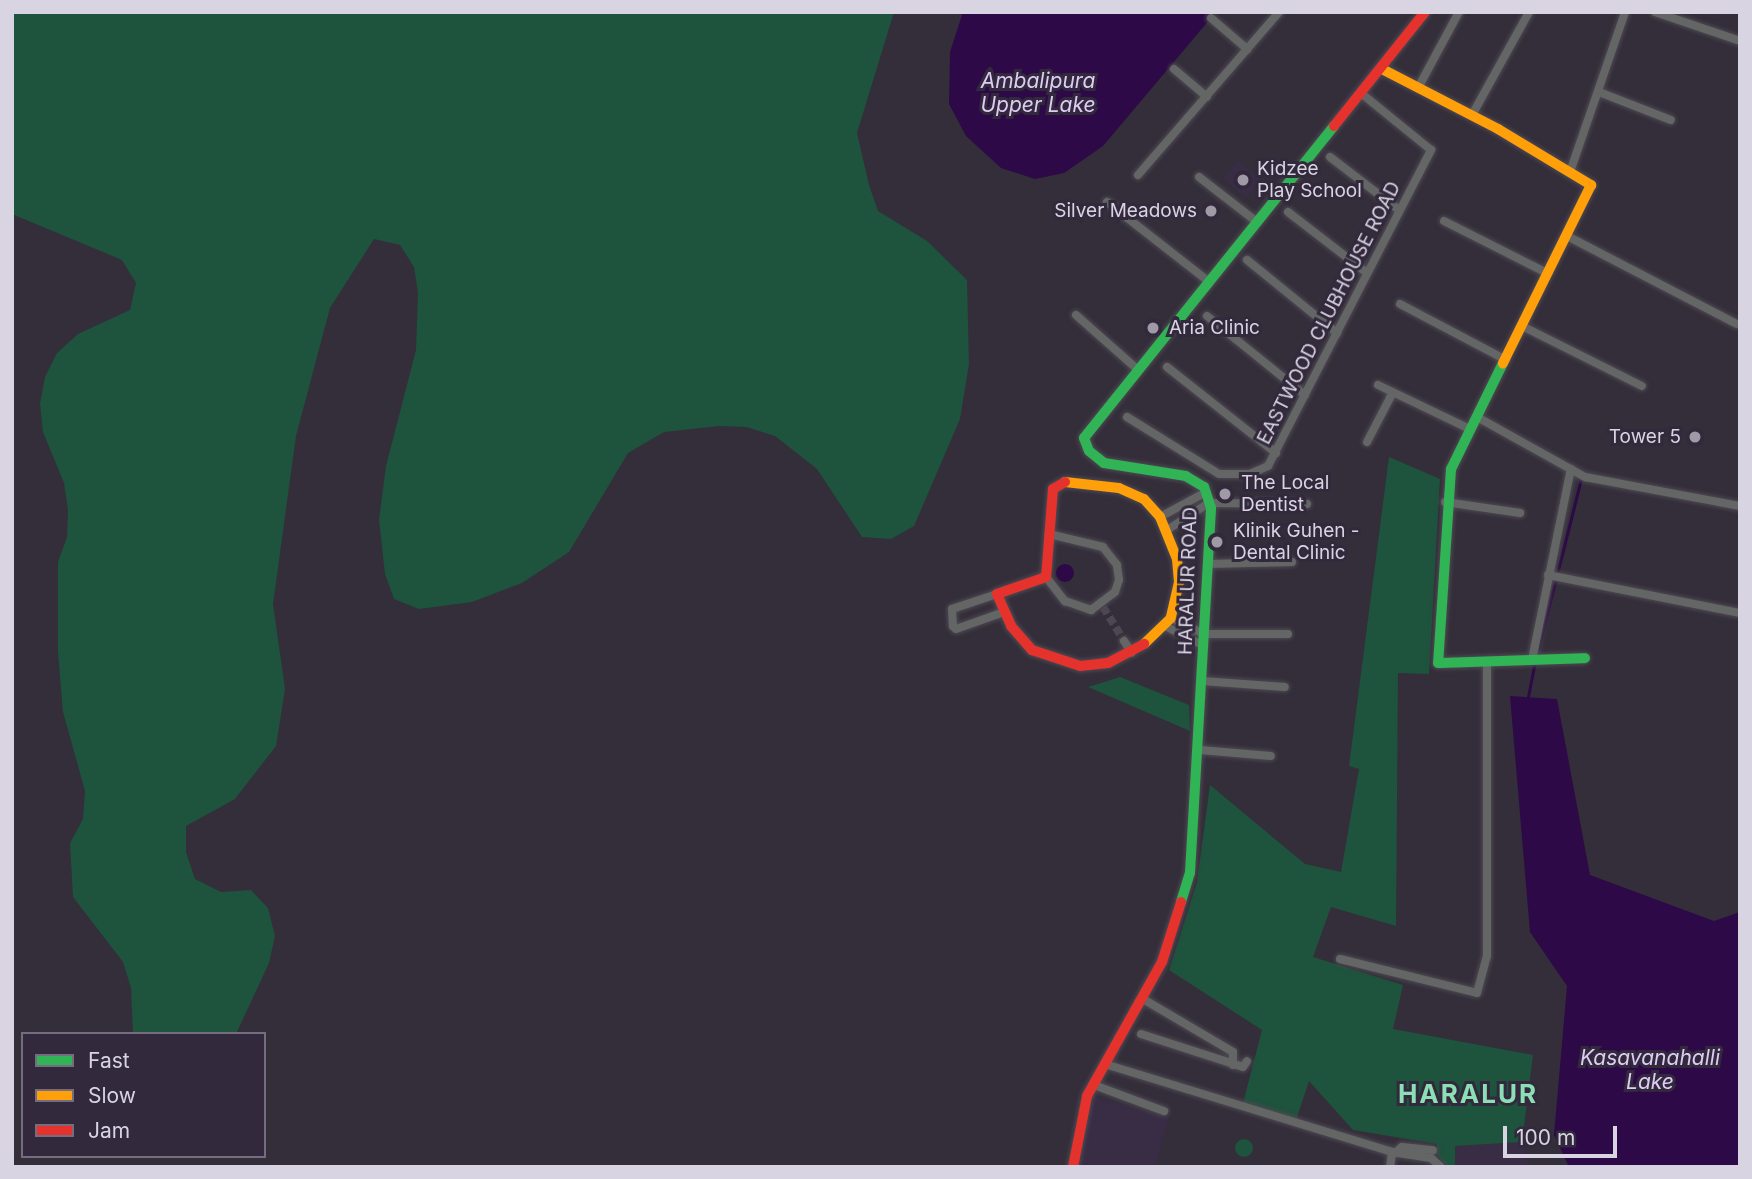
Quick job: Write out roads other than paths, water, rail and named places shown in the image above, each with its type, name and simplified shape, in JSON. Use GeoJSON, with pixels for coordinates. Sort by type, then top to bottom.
{"type":"FeatureCollection","features":[{"type":"Feature","properties":{"kind":"street"},"geometry":{"type":"LineString","coordinates":[[1138,175],[1279,12]]}},
{"type":"Feature","properties":{"kind":"street","name":"HARALUR ROAD"},"geometry":{"type":"LineString","coordinates":[[1073,1167],[1079,1119],[1094,1085],[1108,1065],[1162,962],[1190,873],[1200,750],[1207,564],[1207,497],[1186,476],[1104,463],[1089,451],[1084,438],[1136,368],[1362,94],[1425,12]]}},
{"type":"Feature","properties":{"kind":"street"},"geometry":{"type":"LineString","coordinates":[[1418,88],[1459,12]]}},
{"type":"Feature","properties":{"kind":"street"},"geometry":{"type":"LineString","coordinates":[[1472,115],[1529,12]]}},
{"type":"Feature","properties":{"kind":"street"},"geometry":{"type":"LineString","coordinates":[[1570,172],[1625,12]]}},
{"type":"Feature","properties":{"kind":"street"},"geometry":{"type":"LineString","coordinates":[[1655,12],[1740,41]]}},
{"type":"Feature","properties":{"kind":"street"},"geometry":{"type":"LineString","coordinates":[[1211,18],[1248,49]]}},
{"type":"Feature","properties":{"kind":"street"},"geometry":{"type":"LineString","coordinates":[[1174,69],[1207,97]]}},
{"type":"Feature","properties":{"kind":"street"},"geometry":{"type":"LineString","coordinates":[[1382,69],[1472,115],[1591,186],[1451,469],[1446,502],[1438,663],[1584,657]]}},
{"type":"Feature","properties":{"kind":"street"},"geometry":{"type":"LineString","coordinates":[[1599,92],[1671,120]]}},
{"type":"Feature","properties":{"kind":"street","name":"EASTWOOD CLUBHOUSE ROAD"},"geometry":{"type":"LineString","coordinates":[[1127,417],[1219,474],[1250,474],[1268,467],[1431,150],[1362,94]]}},
{"type":"Feature","properties":{"kind":"street"},"geometry":{"type":"LineString","coordinates":[[1330,157],[1399,210]]}},
{"type":"Feature","properties":{"kind":"street"},"geometry":{"type":"LineString","coordinates":[[1199,177],[1257,222]]}},
{"type":"Feature","properties":{"kind":"street"},"geometry":{"type":"LineString","coordinates":[[1107,202],[1208,281]]}},
{"type":"Feature","properties":{"kind":"street"},"geometry":{"type":"LineString","coordinates":[[1288,212],[1366,272]]}},
{"type":"Feature","properties":{"kind":"street"},"geometry":{"type":"LineString","coordinates":[[1444,221],[1548,273]]}},
{"type":"Feature","properties":{"kind":"street"},"geometry":{"type":"LineString","coordinates":[[1567,236],[1737,324]]}},
{"type":"Feature","properties":{"kind":"street"},"geometry":{"type":"LineString","coordinates":[[1247,260],[1336,333]]}},
{"type":"Feature","properties":{"kind":"street"},"geometry":{"type":"LineString","coordinates":[[1400,304],[1506,360]]}},
{"type":"Feature","properties":{"kind":"street"},"geometry":{"type":"LineString","coordinates":[[1076,315],[1136,368]]}},
{"type":"Feature","properties":{"kind":"street"},"geometry":{"type":"LineString","coordinates":[[1207,316],[1305,395]]}},
{"type":"Feature","properties":{"kind":"street"},"geometry":{"type":"LineString","coordinates":[[1522,326],[1642,386]]}},
{"type":"Feature","properties":{"kind":"street"},"geometry":{"type":"LineString","coordinates":[[1167,367],[1276,453]]}},
{"type":"Feature","properties":{"kind":"street"},"geometry":{"type":"LineString","coordinates":[[1378,385],[1470,429]]}},
{"type":"Feature","properties":{"kind":"street"},"geometry":{"type":"LineString","coordinates":[[1367,442],[1393,392]]}},
{"type":"Feature","properties":{"kind":"street"},"geometry":{"type":"LineString","coordinates":[[1477,417],[1585,477],[1740,506]]}},
{"type":"Feature","properties":{"kind":"street"},"geometry":{"type":"LineString","coordinates":[[1534,660],[1554,576],[1571,469]]}},
{"type":"Feature","properties":{"kind":"street"},"geometry":{"type":"LineString","coordinates":[[997,594],[1018,637],[1054,661],[1080,666],[1108,663],[1132,653],[1168,622],[1179,582],[1167,530],[1160,517],[1144,499],[1119,488],[1065,482],[1053,489],[1049,534],[1046,577],[1057,594],[1079,608],[1103,606],[1119,580],[1112,555],[1103,547],[1049,534]]}},
{"type":"Feature","properties":{"kind":"street"},"geometry":{"type":"LineString","coordinates":[[1167,530],[1207,497]]}},
{"type":"Feature","properties":{"kind":"street"},"geometry":{"type":"LineString","coordinates":[[1160,517],[1207,497],[1307,503]]}},
{"type":"Feature","properties":{"kind":"street"},"geometry":{"type":"LineString","coordinates":[[1446,502],[1520,513]]}},
{"type":"Feature","properties":{"kind":"street"},"geometry":{"type":"LineString","coordinates":[[1207,564],[1292,562]]}},
{"type":"Feature","properties":{"kind":"street"},"geometry":{"type":"LineString","coordinates":[[1554,576],[1740,612]]}},
{"type":"Feature","properties":{"kind":"street"},"geometry":{"type":"LineString","coordinates":[[1004,612],[953,626],[952,609],[1046,577]]}},
{"type":"Feature","properties":{"kind":"street"},"geometry":{"type":"LineString","coordinates":[[1168,622],[1204,634],[1288,634]]}},
{"type":"Feature","properties":{"kind":"street"},"geometry":{"type":"LineString","coordinates":[[1168,622],[1204,646]]}},
{"type":"Feature","properties":{"kind":"street"},"geometry":{"type":"LineString","coordinates":[[1125,641],[1132,653]]}},
{"type":"Feature","properties":{"kind":"street"},"geometry":{"type":"LineString","coordinates":[[1340,959],[1477,993],[1487,956],[1487,661]]}},
{"type":"Feature","properties":{"kind":"street"},"geometry":{"type":"LineString","coordinates":[[1202,681],[1285,687]]}},
{"type":"Feature","properties":{"kind":"street"},"geometry":{"type":"LineString","coordinates":[[1200,750],[1270,756]]}},
{"type":"Feature","properties":{"kind":"street"},"geometry":{"type":"LineString","coordinates":[[1143,999],[1233,1052],[1234,1065]]}},
{"type":"Feature","properties":{"kind":"street"},"geometry":{"type":"LineString","coordinates":[[1141,1034],[1234,1065],[1245,1067],[1247,1061]]}},
{"type":"Feature","properties":{"kind":"street"},"geometry":{"type":"LineString","coordinates":[[1108,1065],[1377,1148],[1430,1158],[1441,1167]]}},
{"type":"Feature","properties":{"kind":"street"},"geometry":{"type":"LineString","coordinates":[[1094,1085],[1164,1111]]}},
{"type":"Feature","properties":{"kind":"street"},"geometry":{"type":"LineString","coordinates":[[1390,1167],[1394,1152],[1402,1147],[1433,1150]]}},
{"type":"Feature","properties":{"kind":"water","name":"Ambalipura Upper Lake"},"geometry":{"type":"Polygon","coordinates":[[[963,12],[1216,12],[1103,146],[1064,173],[1035,179],[1001,168],[966,136],[949,104],[950,52],[963,12]]]}},
{"type":"Feature","properties":{"kind":"water"},"geometry":{"type":"Polygon","coordinates":[[[1065,564],[1071,567],[1074,573],[1071,579],[1065,582],[1059,579],[1056,573],[1059,567],[1065,564]]]}},
{"type":"Feature","properties":{"kind":"water","name":"Kasavanahalli Lake"},"geometry":{"type":"Polygon","coordinates":[[[1510,696],[1557,699],[1590,875],[1714,921],[1740,912],[1740,1167],[1569,1167],[1554,1135],[1567,986],[1530,932],[1510,696]]]}},
{"type":"Feature","properties":{"kind":"waterway"},"geometry":{"type":"LineString","coordinates":[[1538,649],[1581,479]]}},
{"type":"Feature","properties":{"kind":"waterway"},"geometry":{"type":"LineString","coordinates":[[1528,697],[1535,662]]}},
{"type":"Feature","properties":{"kind":"tunnel"},"geometry":{"type":"LineString","coordinates":[[1103,607],[1124,641]]}},
{"type":"Feature","properties":{"kind":"place","name":"Kidzee Play School"},"geometry":{"type":"Point","coordinates":[1243,180]}},
{"type":"Feature","properties":{"kind":"place","name":"Silver Meadows"},"geometry":{"type":"Point","coordinates":[1211,211]}},
{"type":"Feature","properties":{"kind":"place","name":"Aria Clinic"},"geometry":{"type":"Point","coordinates":[1153,328]}},
{"type":"Feature","properties":{"kind":"place","name":"Tower 5"},"geometry":{"type":"Point","coordinates":[1695,437]}},
{"type":"Feature","properties":{"kind":"place","name":"The Local Dentist"},"geometry":{"type":"Point","coordinates":[1225,494]}},
{"type":"Feature","properties":{"kind":"place","name":"Klinik Guhen - Dental Clinic"},"geometry":{"type":"Point","coordinates":[1217,542]}},
{"type":"Feature","properties":{"kind":"district","name":"HARALUR"},"geometry":{"type":"Point","coordinates":[1468,1094]}}]}
